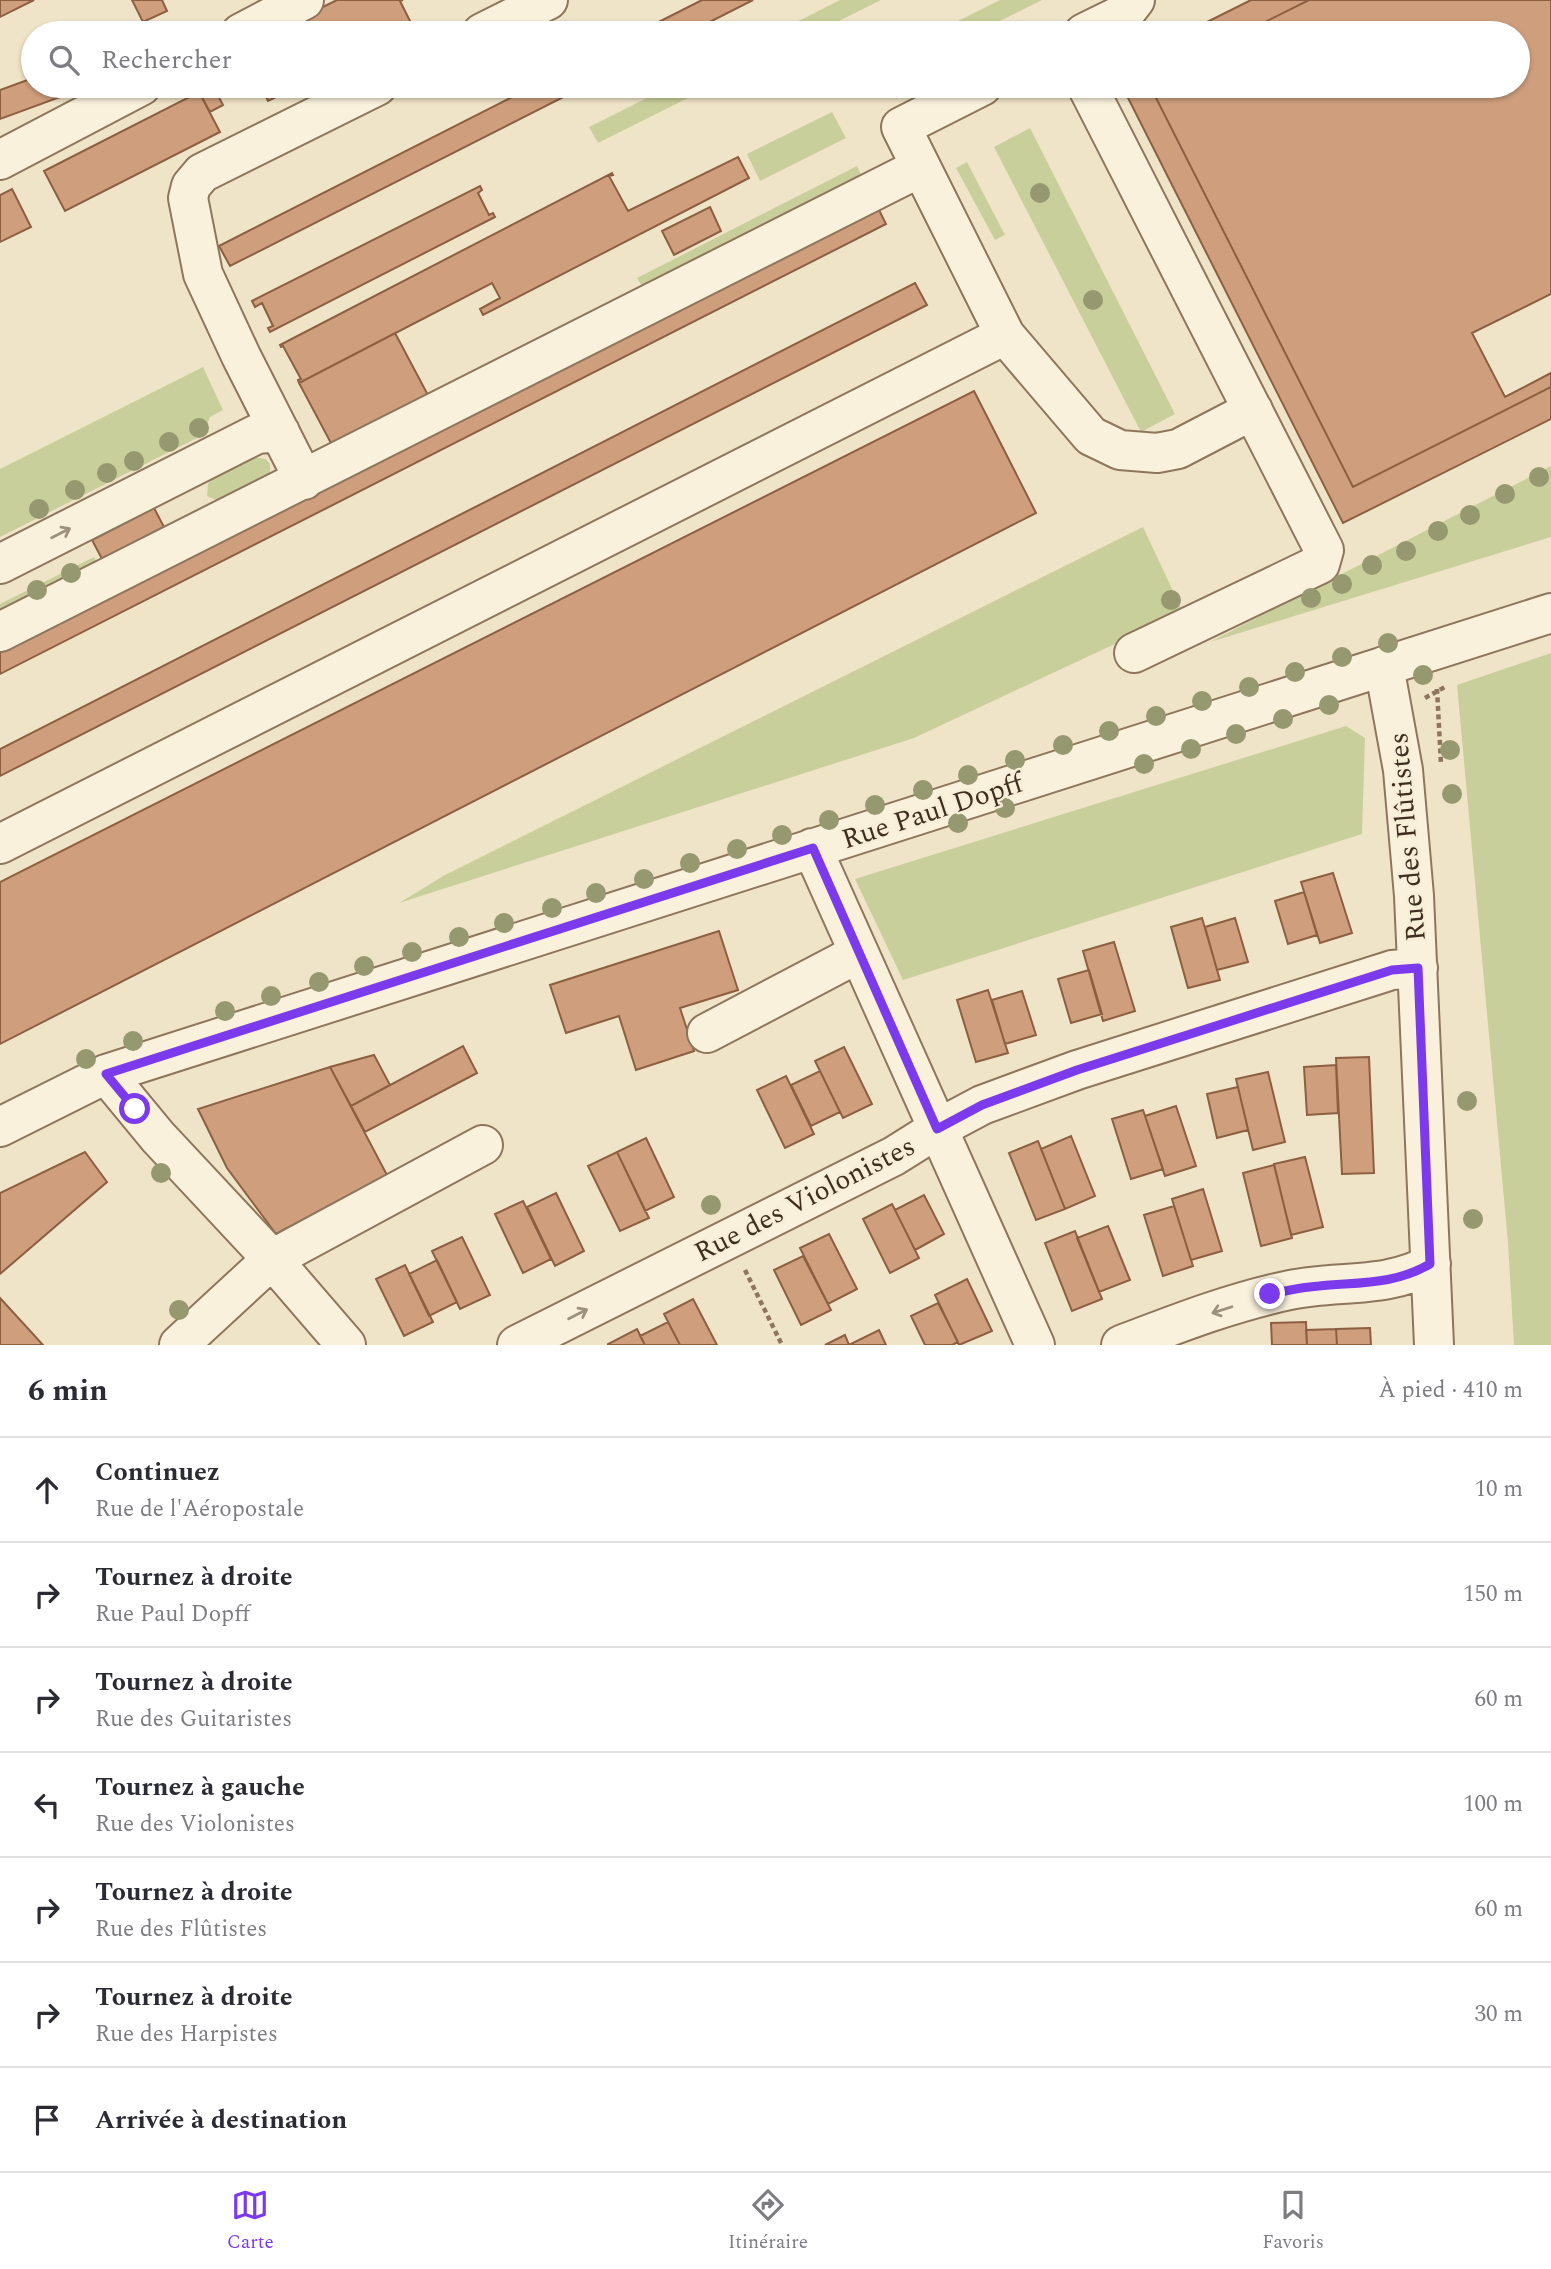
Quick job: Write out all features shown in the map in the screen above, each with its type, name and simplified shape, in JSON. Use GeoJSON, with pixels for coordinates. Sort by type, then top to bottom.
{"type":"FeatureCollection","features":[{"type":"Feature","properties":{"kind":"street"},"geometry":{"type":"LineString","coordinates":[[264,21],[304,0]]}},
{"type":"Feature","properties":{"kind":"street"},"geometry":{"type":"LineString","coordinates":[[506,21],[548,0]]}},
{"type":"Feature","properties":{"kind":"street"},"geometry":{"type":"LineString","coordinates":[[1109,21],[1125,13],[1135,0]]}},
{"type":"Feature","properties":{"kind":"street"},"geometry":{"type":"LineString","coordinates":[[0,160],[118,98]]}},
{"type":"Feature","properties":{"kind":"street"},"geometry":{"type":"LineString","coordinates":[[304,480],[203,274],[188,208],[191,186],[202,173],[353,98]]}},
{"type":"Feature","properties":{"kind":"street"},"geometry":{"type":"LineString","coordinates":[[958,98],[901,127],[1005,335],[1091,436],[1119,450],[1157,453],[1178,449],[1253,410]]}},
{"type":"Feature","properties":{"kind":"street"},"geometry":{"type":"LineString","coordinates":[[1093,98],[1324,550],[1320,564],[1134,653]]}},
{"type":"Feature","properties":{"kind":"street"},"geometry":{"type":"LineString","coordinates":[[0,632],[921,167]]}},
{"type":"Feature","properties":{"kind":"street"},"geometry":{"type":"LineString","coordinates":[[0,844],[1005,335]]}},
{"type":"Feature","properties":{"kind":"street"},"geometry":{"type":"LineString","coordinates":[[0,564],[257,434],[280,432]]}},
{"type":"Feature","properties":{"kind":"street","name":"Rue Paul Dopff"},"geometry":{"type":"LineString","coordinates":[[0,1127],[106,1074],[1551,612]]}},
{"type":"Feature","properties":{"kind":"street","name":"Rue des Flûtistes"},"geometry":{"type":"LineString","coordinates":[[1384,666],[1403,770],[1418,968],[1434,1345]]}},
{"type":"Feature","properties":{"kind":"street"},"geometry":{"type":"LineString","coordinates":[[813,848],[1035,1345]]}},
{"type":"Feature","properties":{"kind":"street"},"geometry":{"type":"LineString","coordinates":[[707,1033],[859,953]]}},
{"type":"Feature","properties":{"kind":"street","name":"Rue des Violonistes"},"geometry":{"type":"LineString","coordinates":[[517,1345],[894,1156],[982,1105],[1077,1070],[1392,970],[1418,968]]}},
{"type":"Feature","properties":{"kind":"street"},"geometry":{"type":"LineString","coordinates":[[106,1074],[158,1137],[272,1259],[346,1345]]}},
{"type":"Feature","properties":{"kind":"street"},"geometry":{"type":"LineString","coordinates":[[179,1345],[272,1259],[483,1145]]}},
{"type":"Feature","properties":{"kind":"street"},"geometry":{"type":"LineString","coordinates":[[1121,1345],[1270,1294],[1316,1286],[1391,1280],[1406,1277],[1430,1264]]}},
{"type":"Feature","properties":{"kind":"path"},"geometry":{"type":"LineString","coordinates":[[729,1238],[782,1345]]}},
{"type":"Feature","properties":{"kind":"green space"},"geometry":{"type":"Polygon","coordinates":[[[840,0],[881,0],[839,21],[799,21],[840,0]]]}},
{"type":"Feature","properties":{"kind":"green space"},"geometry":{"type":"Polygon","coordinates":[[[1000,0],[1042,0],[1000,21],[958,21],[1000,0]]]}},
{"type":"Feature","properties":{"kind":"green space"},"geometry":{"type":"Polygon","coordinates":[[[647,98],[688,98],[598,143],[589,127],[647,98]]]}},
{"type":"Feature","properties":{"kind":"green space"},"geometry":{"type":"Polygon","coordinates":[[[832,112],[846,138],[760,181],[747,154],[832,112]]]}},
{"type":"Feature","properties":{"kind":"green space"},"geometry":{"type":"Polygon","coordinates":[[[1030,128],[1175,414],[1141,432],[994,147],[1030,128]]]}},
{"type":"Feature","properties":{"kind":"green space"},"geometry":{"type":"Polygon","coordinates":[[[967,162],[1005,235],[995,240],[956,168],[967,162]]]}},
{"type":"Feature","properties":{"kind":"green space"},"geometry":{"type":"Polygon","coordinates":[[[857,166],[862,177],[643,288],[637,278],[857,166]]]}},
{"type":"Feature","properties":{"kind":"green space"},"geometry":{"type":"Polygon","coordinates":[[[203,367],[223,410],[210,417],[203,435],[0,537],[0,469],[203,367]]]}},
{"type":"Feature","properties":{"kind":"green space"},"geometry":{"type":"Polygon","coordinates":[[[254,457],[266,459],[270,464],[270,475],[218,501],[207,496],[208,484],[212,478],[254,457]]]}},
{"type":"Feature","properties":{"kind":"green space"},"geometry":{"type":"Polygon","coordinates":[[[1551,466],[1551,537],[1210,642],[1551,466]]]}},
{"type":"Feature","properties":{"kind":"green space"},"geometry":{"type":"Polygon","coordinates":[[[1143,527],[1183,612],[914,738],[399,903],[445,875],[1143,527]]]}},
{"type":"Feature","properties":{"kind":"green space"},"geometry":{"type":"Polygon","coordinates":[[[94,557],[98,565],[0,614],[0,604],[94,557]]]}},
{"type":"Feature","properties":{"kind":"green space"},"geometry":{"type":"Polygon","coordinates":[[[1551,653],[1551,1345],[1514,1345],[1508,1243],[1457,685],[1551,653]]]}},
{"type":"Feature","properties":{"kind":"green space"},"geometry":{"type":"Polygon","coordinates":[[[1346,726],[1365,738],[1362,834],[903,980],[855,879],[1346,726]]]}},
{"type":"Feature","properties":{"kind":"building"},"geometry":{"type":"Polygon","coordinates":[[[0,0],[34,0],[0,17],[0,0]]]}},
{"type":"Feature","properties":{"kind":"building"},"geometry":{"type":"Polygon","coordinates":[[[132,0],[162,0],[167,11],[142,21],[132,0]]]}},
{"type":"Feature","properties":{"kind":"building"},"geometry":{"type":"Polygon","coordinates":[[[337,0],[403,0],[400,1],[410,21],[294,21],[337,0]]]}},
{"type":"Feature","properties":{"kind":"building"},"geometry":{"type":"Polygon","coordinates":[[[702,0],[753,0],[712,21],[661,21],[702,0]]]}},
{"type":"Feature","properties":{"kind":"building"},"geometry":{"type":"Polygon","coordinates":[[[1251,0],[1309,0],[1267,21],[1209,21],[1251,0]]]}},
{"type":"Feature","properties":{"kind":"building"},"geometry":{"type":"Polygon","coordinates":[[[1309,0],[1551,0],[1551,294],[1472,333],[1505,397],[1551,373],[1551,387],[1353,487],[1156,98],[1530,98],[1530,21],[1267,21],[1309,0]]]}},
{"type":"Feature","properties":{"kind":"building"},"geometry":{"type":"Polygon","coordinates":[[[21,82],[21,98],[57,98],[0,119],[0,90],[21,82]]]}},
{"type":"Feature","properties":{"kind":"building"},"geometry":{"type":"Polygon","coordinates":[[[187,98],[202,98],[220,132],[65,211],[44,171],[187,98]]]}},
{"type":"Feature","properties":{"kind":"building"},"geometry":{"type":"Polygon","coordinates":[[[202,98],[219,98],[223,105],[210,112],[202,98]]]}},
{"type":"Feature","properties":{"kind":"building"},"geometry":{"type":"Polygon","coordinates":[[[510,98],[561,98],[230,266],[219,246],[510,98]]]}},
{"type":"Feature","properties":{"kind":"building"},"geometry":{"type":"Polygon","coordinates":[[[1128,98],[1156,98],[1353,487],[1551,387],[1551,419],[1343,523],[1128,98]]]}},
{"type":"Feature","properties":{"kind":"building"},"geometry":{"type":"Polygon","coordinates":[[[738,157],[749,178],[483,315],[480,309],[500,298],[492,283],[299,383],[298,380],[301,379],[280,345],[612,173],[613,175],[609,176],[628,211],[738,157]]]}},
{"type":"Feature","properties":{"kind":"building"},"geometry":{"type":"Polygon","coordinates":[[[480,186],[482,190],[478,193],[489,215],[493,213],[495,217],[270,332],[268,328],[273,326],[262,303],[255,307],[252,301],[480,186]]]}},
{"type":"Feature","properties":{"kind":"building"},"geometry":{"type":"Polygon","coordinates":[[[12,189],[31,227],[0,242],[0,195],[12,189]]]}},
{"type":"Feature","properties":{"kind":"building"},"geometry":{"type":"Polygon","coordinates":[[[875,202],[886,224],[0,674],[0,646],[875,202]]]}},
{"type":"Feature","properties":{"kind":"building"},"geometry":{"type":"Polygon","coordinates":[[[710,207],[721,231],[674,255],[662,231],[710,207]]]}},
{"type":"Feature","properties":{"kind":"building"},"geometry":{"type":"Polygon","coordinates":[[[915,283],[927,305],[0,776],[0,749],[915,283]]]}},
{"type":"Feature","properties":{"kind":"building"},"geometry":{"type":"Polygon","coordinates":[[[395,333],[429,397],[332,445],[299,383],[395,333]]]}},
{"type":"Feature","properties":{"kind":"building"},"geometry":{"type":"Polygon","coordinates":[[[974,391],[1036,513],[0,1044],[0,882],[974,391]]]}},
{"type":"Feature","properties":{"kind":"building"},"geometry":{"type":"Polygon","coordinates":[[[154,508],[164,527],[102,559],[92,540],[154,508]]]}},
{"type":"Feature","properties":{"kind":"building"},"geometry":{"type":"Polygon","coordinates":[[[1333,873],[1352,933],[1320,943],[1301,882],[1333,873]]]}},
{"type":"Feature","properties":{"kind":"building"},"geometry":{"type":"Polygon","coordinates":[[[1304,892],[1317,935],[1288,944],[1275,901],[1304,892]]]}},
{"type":"Feature","properties":{"kind":"building"},"geometry":{"type":"Polygon","coordinates":[[[1202,918],[1220,980],[1188,988],[1171,927],[1202,918]]]}},
{"type":"Feature","properties":{"kind":"building"},"geometry":{"type":"Polygon","coordinates":[[[1235,918],[1248,962],[1217,970],[1205,927],[1235,918]]]}},
{"type":"Feature","properties":{"kind":"building"},"geometry":{"type":"Polygon","coordinates":[[[719,931],[738,990],[680,1008],[694,1051],[636,1070],[619,1016],[566,1033],[550,985],[719,931]]]}},
{"type":"Feature","properties":{"kind":"building"},"geometry":{"type":"Polygon","coordinates":[[[1114,942],[1135,1011],[1103,1021],[1083,951],[1114,942]]]}},
{"type":"Feature","properties":{"kind":"building"},"geometry":{"type":"Polygon","coordinates":[[[1089,970],[1102,1014],[1071,1023],[1058,979],[1089,970]]]}},
{"type":"Feature","properties":{"kind":"building"},"geometry":{"type":"Polygon","coordinates":[[[988,990],[1008,1053],[976,1062],[957,1000],[988,990]]]}},
{"type":"Feature","properties":{"kind":"building"},"geometry":{"type":"Polygon","coordinates":[[[1022,991],[1036,1035],[1005,1044],[992,1000],[1022,991]]]}},
{"type":"Feature","properties":{"kind":"building"},"geometry":{"type":"Polygon","coordinates":[[[463,1046],[477,1073],[365,1132],[351,1106],[463,1046]]]}},
{"type":"Feature","properties":{"kind":"building"},"geometry":{"type":"Polygon","coordinates":[[[844,1047],[872,1104],[843,1118],[815,1061],[844,1047]]]}},
{"type":"Feature","properties":{"kind":"building"},"geometry":{"type":"Polygon","coordinates":[[[374,1055],[390,1085],[351,1106],[330,1067],[374,1055]]]}},
{"type":"Feature","properties":{"kind":"building"},"geometry":{"type":"Polygon","coordinates":[[[1369,1057],[1374,1173],[1342,1174],[1336,1058],[1369,1057]]]}},
{"type":"Feature","properties":{"kind":"building"},"geometry":{"type":"Polygon","coordinates":[[[1336,1065],[1338,1113],[1307,1115],[1304,1067],[1336,1065]]]}},
{"type":"Feature","properties":{"kind":"building"},"geometry":{"type":"Polygon","coordinates":[[[330,1067],[387,1175],[276,1234],[227,1168],[198,1109],[330,1067]]]}},
{"type":"Feature","properties":{"kind":"building"},"geometry":{"type":"Polygon","coordinates":[[[820,1071],[840,1112],[811,1126],[791,1085],[820,1071]]]}},
{"type":"Feature","properties":{"kind":"building"},"geometry":{"type":"Polygon","coordinates":[[[1268,1072],[1285,1142],[1253,1150],[1236,1079],[1268,1072]]]}},
{"type":"Feature","properties":{"kind":"building"},"geometry":{"type":"Polygon","coordinates":[[[786,1076],[814,1134],[785,1148],[757,1090],[786,1076]]]}},
{"type":"Feature","properties":{"kind":"building"},"geometry":{"type":"Polygon","coordinates":[[[1238,1087],[1248,1130],[1217,1138],[1207,1094],[1238,1087]]]}},
{"type":"Feature","properties":{"kind":"building"},"geometry":{"type":"Polygon","coordinates":[[[1176,1106],[1196,1166],[1165,1176],[1145,1116],[1176,1106]]]}},
{"type":"Feature","properties":{"kind":"building"},"geometry":{"type":"Polygon","coordinates":[[[1143,1110],[1163,1169],[1131,1179],[1112,1119],[1143,1110]]]}},
{"type":"Feature","properties":{"kind":"building"},"geometry":{"type":"Polygon","coordinates":[[[1071,1136],[1095,1196],[1065,1209],[1041,1149],[1071,1136]]]}},
{"type":"Feature","properties":{"kind":"building"},"geometry":{"type":"Polygon","coordinates":[[[646,1138],[674,1197],[645,1211],[617,1152],[646,1138]]]}},
{"type":"Feature","properties":{"kind":"building"},"geometry":{"type":"Polygon","coordinates":[[[1038,1141],[1065,1209],[1036,1220],[1009,1153],[1038,1141]]]}},
{"type":"Feature","properties":{"kind":"building"},"geometry":{"type":"Polygon","coordinates":[[[85,1152],[107,1182],[0,1274],[0,1193],[85,1152]]]}},
{"type":"Feature","properties":{"kind":"building"},"geometry":{"type":"Polygon","coordinates":[[[617,1152],[649,1218],[620,1231],[588,1166],[617,1152]]]}},
{"type":"Feature","properties":{"kind":"building"},"geometry":{"type":"Polygon","coordinates":[[[1305,1157],[1323,1227],[1291,1235],[1274,1164],[1305,1157]]]}},
{"type":"Feature","properties":{"kind":"building"},"geometry":{"type":"Polygon","coordinates":[[[1274,1165],[1292,1238],[1261,1246],[1243,1173],[1274,1165]]]}},
{"type":"Feature","properties":{"kind":"building"},"geometry":{"type":"Polygon","coordinates":[[[1203,1189],[1222,1251],[1191,1260],[1172,1199],[1203,1189]]]}},
{"type":"Feature","properties":{"kind":"building"},"geometry":{"type":"Polygon","coordinates":[[[556,1193],[584,1251],[555,1266],[527,1207],[556,1193]]]}},
{"type":"Feature","properties":{"kind":"building"},"geometry":{"type":"Polygon","coordinates":[[[924,1195],[944,1234],[915,1250],[895,1210],[924,1195]]]}},
{"type":"Feature","properties":{"kind":"building"},"geometry":{"type":"Polygon","coordinates":[[[523,1201],[551,1259],[523,1273],[495,1214],[523,1201]]]}},
{"type":"Feature","properties":{"kind":"building"},"geometry":{"type":"Polygon","coordinates":[[[892,1204],[919,1258],[890,1273],[863,1219],[892,1204]]]}},
{"type":"Feature","properties":{"kind":"building"},"geometry":{"type":"Polygon","coordinates":[[[1174,1206],[1193,1266],[1163,1276],[1144,1215],[1174,1206]]]}},
{"type":"Feature","properties":{"kind":"building"},"geometry":{"type":"Polygon","coordinates":[[[1108,1226],[1130,1280],[1099,1292],[1077,1238],[1108,1226]]]}},
{"type":"Feature","properties":{"kind":"building"},"geometry":{"type":"Polygon","coordinates":[[[1075,1231],[1102,1299],[1072,1311],[1045,1243],[1075,1231]]]}},
{"type":"Feature","properties":{"kind":"building"},"geometry":{"type":"Polygon","coordinates":[[[829,1234],[857,1289],[828,1304],[800,1248],[829,1234]]]}},
{"type":"Feature","properties":{"kind":"building"},"geometry":{"type":"Polygon","coordinates":[[[462,1237],[490,1295],[460,1309],[432,1251],[462,1237]]]}},
{"type":"Feature","properties":{"kind":"building"},"geometry":{"type":"Polygon","coordinates":[[[803,1256],[831,1310],[801,1325],[774,1270],[803,1256]]]}},
{"type":"Feature","properties":{"kind":"building"},"geometry":{"type":"Polygon","coordinates":[[[437,1260],[457,1302],[429,1316],[409,1274],[437,1260]]]}},
{"type":"Feature","properties":{"kind":"building"},"geometry":{"type":"Polygon","coordinates":[[[405,1265],[433,1322],[404,1336],[376,1279],[405,1265]]]}},
{"type":"Feature","properties":{"kind":"building"},"geometry":{"type":"Polygon","coordinates":[[[967,1279],[992,1331],[959,1345],[935,1295],[967,1279]]]}},
{"type":"Feature","properties":{"kind":"building"},"geometry":{"type":"Polygon","coordinates":[[[0,1298],[43,1345],[0,1345],[0,1298]]]}},
{"type":"Feature","properties":{"kind":"building"},"geometry":{"type":"Polygon","coordinates":[[[693,1299],[717,1345],[680,1345],[664,1314],[693,1299]]]}},
{"type":"Feature","properties":{"kind":"building"},"geometry":{"type":"Polygon","coordinates":[[[938,1303],[958,1342],[952,1345],[925,1345],[911,1316],[938,1303]]]}},
{"type":"Feature","properties":{"kind":"building"},"geometry":{"type":"Polygon","coordinates":[[[668,1322],[680,1345],[645,1345],[640,1336],[668,1322]]]}},
{"type":"Feature","properties":{"kind":"building"},"geometry":{"type":"Polygon","coordinates":[[[1306,1322],[1307,1345],[1272,1345],[1271,1323],[1306,1322]]]}},
{"type":"Feature","properties":{"kind":"building"},"geometry":{"type":"Polygon","coordinates":[[[1370,1328],[1371,1345],[1337,1345],[1336,1329],[1370,1328]]]}},
{"type":"Feature","properties":{"kind":"building"},"geometry":{"type":"Polygon","coordinates":[[[637,1329],[645,1345],[608,1345],[608,1344],[637,1329]]]}},
{"type":"Feature","properties":{"kind":"building"},"geometry":{"type":"Polygon","coordinates":[[[1336,1329],[1337,1345],[1307,1345],[1306,1330],[1336,1329]]]}},
{"type":"Feature","properties":{"kind":"building"},"geometry":{"type":"Polygon","coordinates":[[[879,1330],[886,1345],[849,1345],[879,1330]]]}},
{"type":"Feature","properties":{"kind":"building"},"geometry":{"type":"Polygon","coordinates":[[[845,1335],[849,1345],[825,1345],[845,1335]]]}},
{"type":"Feature","properties":{"kind":"route"},"geometry":{"type":"LineString","coordinates":[[135,1109],[106,1074],[813,848],[937,1129],[982,1105],[1077,1070],[1392,970],[1418,968],[1430,1264],[1406,1277],[1391,1280],[1316,1286],[1270,1294]]}}]}
